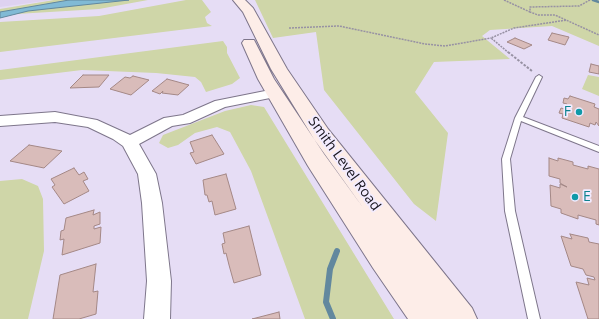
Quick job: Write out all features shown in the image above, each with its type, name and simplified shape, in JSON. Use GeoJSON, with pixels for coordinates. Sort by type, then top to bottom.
{"type":"FeatureCollection","features":[{"type":"Feature","properties":{"kind":"main road","name":"Smith Level Road"},"geometry":{"type":"LineString","coordinates":[[239,1],[238,12],[240,20],[248,40],[273,89],[320,167],[426,319]]}},
{"type":"Feature","properties":{"kind":"main road","name":"Smith Level Road"},"geometry":{"type":"LineString","coordinates":[[239,1],[249,11],[279,69],[321,134],[461,319]]}},
{"type":"Feature","properties":{"kind":"main road"},"geometry":{"type":"LineString","coordinates":[[273,89],[278,86],[285,94],[378,232],[461,319]]}},
{"type":"Feature","properties":{"kind":"street"},"geometry":{"type":"LineString","coordinates":[[129,142],[169,121],[186,120],[205,110],[273,89]]}},
{"type":"Feature","properties":{"kind":"street"},"geometry":{"type":"LineString","coordinates":[[0,121],[54,117],[74,119],[107,128],[129,142],[136,151],[147,174],[152,203],[159,281],[158,319]]}},
{"type":"Feature","properties":{"kind":"lane"},"geometry":{"type":"LineString","coordinates":[[534,319],[510,211],[506,160],[519,118],[539,77]]}},
{"type":"Feature","properties":{"kind":"lane"},"geometry":{"type":"LineString","coordinates":[[519,118],[599,149]]}},
{"type":"Feature","properties":{"kind":"path"},"geometry":{"type":"LineString","coordinates":[[504,0],[538,15],[555,15],[599,35]]}},
{"type":"Feature","properties":{"kind":"path"},"geometry":{"type":"LineString","coordinates":[[530,12],[530,8],[534,7],[579,6],[590,0]]}},
{"type":"Feature","properties":{"kind":"path"},"geometry":{"type":"LineString","coordinates":[[289,28],[339,26],[425,44],[445,46],[491,38],[514,28],[567,20]]}},
{"type":"Feature","properties":{"kind":"path"},"geometry":{"type":"LineString","coordinates":[[491,38],[539,77]]}},
{"type":"Feature","properties":{"kind":"shaded area"},"geometry":{"type":"Polygon","coordinates":[[[0,0],[52,0],[0,7],[0,0]]]}},
{"type":"Feature","properties":{"kind":"green space"},"geometry":{"type":"Polygon","coordinates":[[[54,0],[148,0],[99,9],[0,15],[0,9],[54,0]]]}},
{"type":"Feature","properties":{"kind":"green space"},"geometry":{"type":"Polygon","coordinates":[[[186,0],[202,0],[211,12],[205,17],[207,23],[212,26],[0,52],[0,22],[99,16],[186,0]]]}},
{"type":"Feature","properties":{"kind":"green space"},"geometry":{"type":"Polygon","coordinates":[[[255,0],[599,0],[599,46],[552,26],[490,30],[482,36],[510,59],[434,62],[415,92],[448,133],[436,221],[414,204],[324,90],[316,32],[273,38],[255,0]]]}},
{"type":"Feature","properties":{"kind":"green space"},"geometry":{"type":"Polygon","coordinates":[[[223,41],[227,47],[227,53],[240,78],[232,84],[206,92],[201,82],[195,77],[156,73],[82,70],[0,80],[0,70],[223,41]]]}},
{"type":"Feature","properties":{"kind":"green space"},"geometry":{"type":"Polygon","coordinates":[[[588,75],[599,77],[599,96],[582,89],[588,75]]]}},
{"type":"Feature","properties":{"kind":"green space"},"geometry":{"type":"Polygon","coordinates":[[[251,105],[264,107],[394,319],[305,319],[251,171],[230,132],[217,127],[195,133],[178,145],[168,148],[159,143],[163,135],[225,111],[251,105]]]}},
{"type":"Feature","properties":{"kind":"green space"},"geometry":{"type":"Polygon","coordinates":[[[22,179],[38,186],[43,199],[44,251],[28,319],[0,319],[0,181],[22,179]]]}},
{"type":"Feature","properties":{"kind":"water"},"geometry":{"type":"Polygon","coordinates":[[[69,0],[129,0],[28,11],[0,18],[0,12],[69,0]]]}},
{"type":"Feature","properties":{"kind":"building"},"geometry":{"type":"Polygon","coordinates":[[[552,33],[569,37],[565,45],[548,40],[552,33]]]}},
{"type":"Feature","properties":{"kind":"building"},"geometry":{"type":"Polygon","coordinates":[[[515,38],[532,45],[524,49],[507,42],[515,38]]]}},
{"type":"Feature","properties":{"kind":"building"},"geometry":{"type":"Polygon","coordinates":[[[591,64],[599,66],[599,74],[589,72],[591,64]]]}},
{"type":"Feature","properties":{"kind":"building"},"geometry":{"type":"Polygon","coordinates":[[[83,75],[109,75],[99,87],[70,88],[83,75]]]}},
{"type":"Feature","properties":{"kind":"building"},"geometry":{"type":"Polygon","coordinates":[[[133,76],[149,80],[131,95],[110,89],[125,77],[130,78],[133,76]]]}},
{"type":"Feature","properties":{"kind":"building"},"geometry":{"type":"Polygon","coordinates":[[[167,79],[189,85],[178,95],[162,93],[163,91],[160,94],[152,91],[167,79]]]}},
{"type":"Feature","properties":{"kind":"building","name":"F"},"geometry":{"type":"Polygon","coordinates":[[[570,96],[595,104],[594,107],[599,109],[599,126],[596,122],[595,125],[590,123],[589,127],[562,118],[563,114],[559,113],[561,108],[565,109],[567,104],[563,103],[564,98],[568,99],[570,96]]]}},
{"type":"Feature","properties":{"kind":"building"},"geometry":{"type":"Polygon","coordinates":[[[212,135],[224,154],[196,164],[190,153],[194,152],[190,142],[212,135]]]}},
{"type":"Feature","properties":{"kind":"building"},"geometry":{"type":"Polygon","coordinates":[[[29,145],[62,151],[44,168],[10,161],[29,145]]]}},
{"type":"Feature","properties":{"kind":"building","name":"E"},"geometry":{"type":"Polygon","coordinates":[[[549,158],[558,161],[558,158],[573,162],[573,165],[588,169],[588,166],[599,169],[599,225],[596,224],[596,220],[578,215],[578,219],[561,213],[561,209],[551,206],[550,185],[560,188],[560,184],[567,187],[560,183],[560,179],[549,176],[549,158]]]}},
{"type":"Feature","properties":{"kind":"building"},"geometry":{"type":"Polygon","coordinates":[[[74,168],[79,175],[84,172],[88,179],[83,181],[89,191],[64,204],[52,187],[55,185],[51,179],[74,168]]]}},
{"type":"Feature","properties":{"kind":"building"},"geometry":{"type":"Polygon","coordinates":[[[226,174],[236,209],[215,215],[212,201],[209,202],[207,195],[205,195],[203,180],[226,174]]]}},
{"type":"Feature","properties":{"kind":"building"},"geometry":{"type":"Polygon","coordinates":[[[94,210],[93,215],[100,212],[100,224],[94,226],[94,229],[101,227],[100,243],[62,255],[64,239],[60,240],[61,231],[64,230],[66,218],[94,210]]]}},
{"type":"Feature","properties":{"kind":"building"},"geometry":{"type":"Polygon","coordinates":[[[249,226],[261,275],[234,283],[226,253],[224,254],[222,244],[225,243],[223,233],[249,226]]]}},
{"type":"Feature","properties":{"kind":"building"},"geometry":{"type":"Polygon","coordinates":[[[570,234],[588,238],[589,242],[599,244],[599,319],[588,319],[576,282],[589,285],[587,278],[595,280],[594,277],[586,275],[583,269],[571,266],[561,236],[572,239],[570,234]]]}},
{"type":"Feature","properties":{"kind":"building"},"geometry":{"type":"Polygon","coordinates":[[[96,264],[93,292],[98,291],[96,314],[79,319],[53,319],[60,275],[96,264]]]}},
{"type":"Feature","properties":{"kind":"building"},"geometry":{"type":"Polygon","coordinates":[[[279,312],[280,319],[252,319],[279,312]]]}},
{"type":"Feature","properties":{"kind":"waterway"},"geometry":{"type":"LineString","coordinates":[[593,0],[599,2]]}},
{"type":"Feature","properties":{"kind":"waterway"},"geometry":{"type":"LineString","coordinates":[[333,319],[326,302],[330,269],[337,251]]}},
{"type":"Feature","properties":{"kind":"place","name":"F"},"geometry":{"type":"Point","coordinates":[579,112]}},
{"type":"Feature","properties":{"kind":"place","name":"E"},"geometry":{"type":"Point","coordinates":[575,197]}}]}
